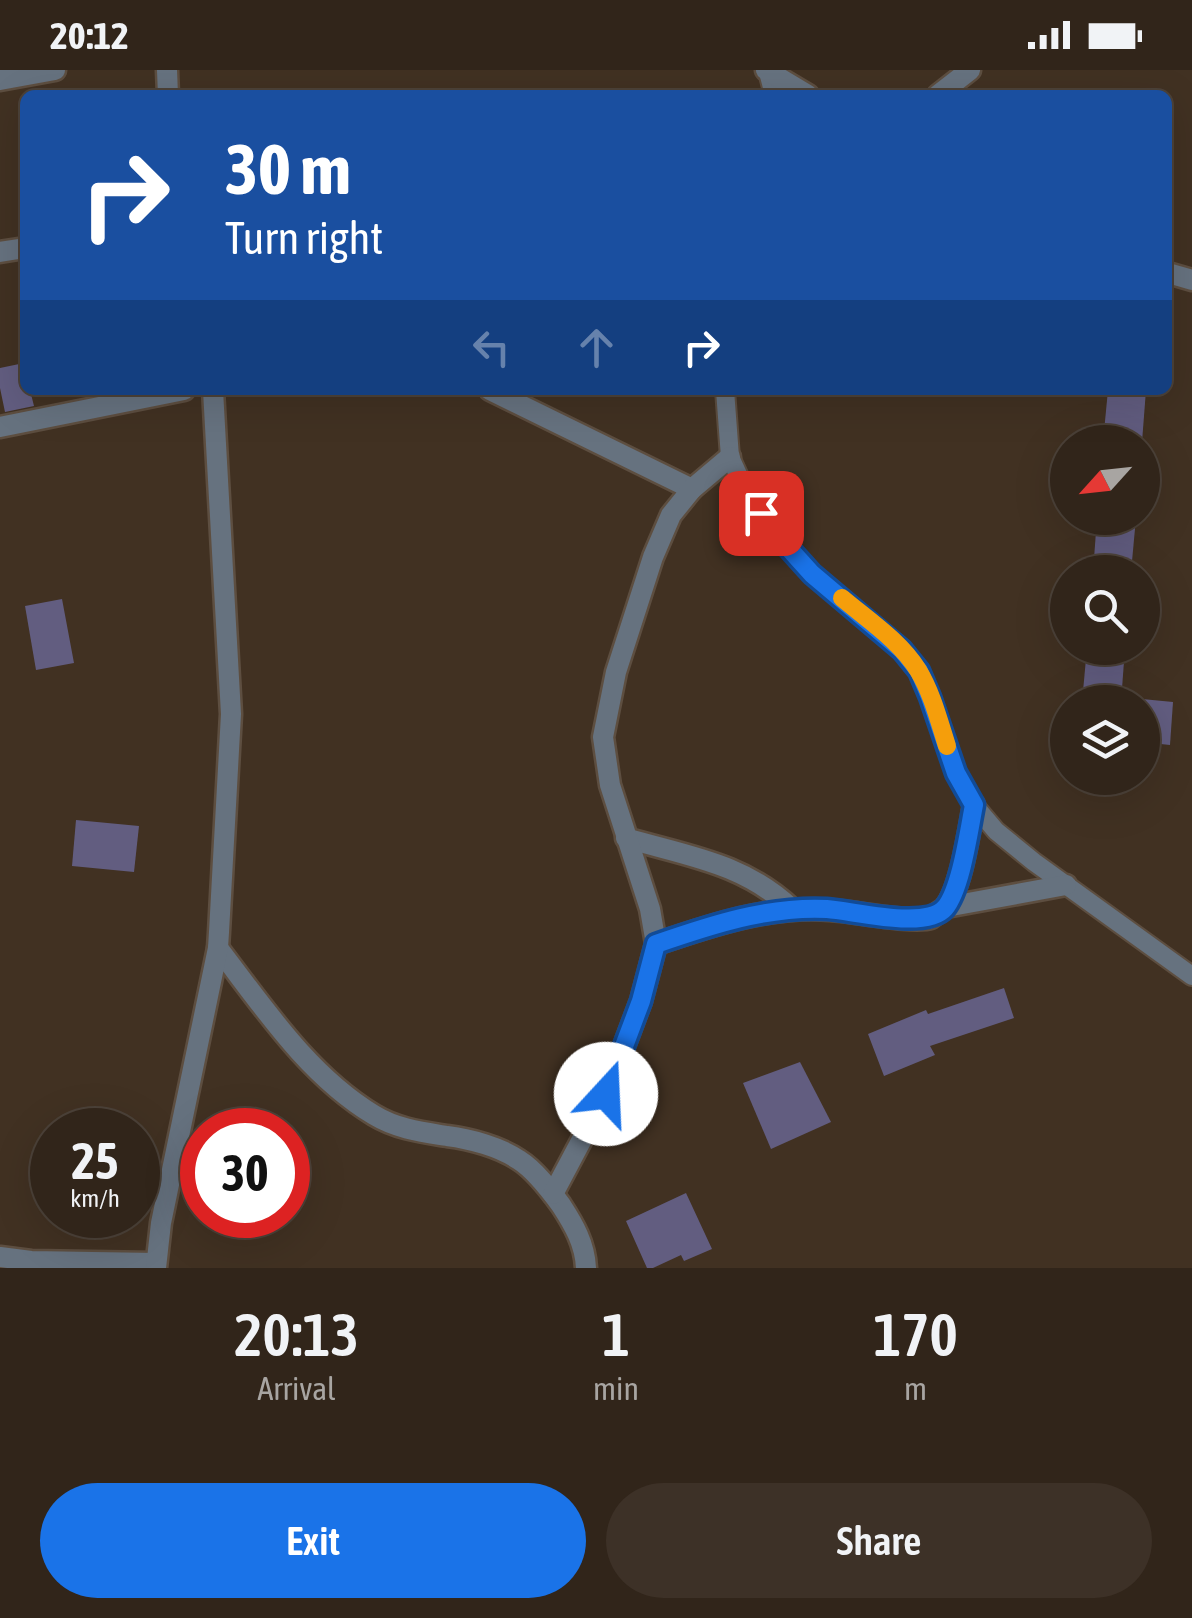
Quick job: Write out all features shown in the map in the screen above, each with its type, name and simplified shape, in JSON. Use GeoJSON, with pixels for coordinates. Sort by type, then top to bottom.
{"type":"FeatureCollection","features":[{"type":"Feature","properties":{"kind":"street"},"geometry":{"type":"LineString","coordinates":[[0,80],[55,70]]}},
{"type":"Feature","properties":{"kind":"street"},"geometry":{"type":"LineString","coordinates":[[944,90],[970,70]]}},
{"type":"Feature","properties":{"kind":"street"},"geometry":{"type":"LineString","coordinates":[[767,71],[799,90]]}},
{"type":"Feature","properties":{"kind":"street"},"geometry":{"type":"LineString","coordinates":[[0,428],[160,395]]}},
{"type":"Feature","properties":{"kind":"street"},"geometry":{"type":"LineString","coordinates":[[0,1256],[31,1262],[156,1266],[161,1224],[218,948],[231,714],[213,395]]}},
{"type":"Feature","properties":{"kind":"street"},"geometry":{"type":"LineString","coordinates":[[500,395],[692,489]]}},
{"type":"Feature","properties":{"kind":"street"},"geometry":{"type":"LineString","coordinates":[[553,1194],[606,1094],[641,1001],[656,944],[650,908],[610,784],[603,737],[616,672],[653,557],[672,515],[692,489],[730,458]]}},
{"type":"Feature","properties":{"kind":"street"},"geometry":{"type":"LineString","coordinates":[[656,944],[709,926],[792,909],[932,918],[946,907],[954,891],[974,805]]}},
{"type":"Feature","properties":{"kind":"street"},"geometry":{"type":"LineString","coordinates":[[626,838],[751,876],[792,909]]}},
{"type":"Feature","properties":{"kind":"street"},"geometry":{"type":"LineString","coordinates":[[946,907],[1066,886]]}},
{"type":"Feature","properties":{"kind":"street"},"geometry":{"type":"LineString","coordinates":[[218,948],[290,1042],[336,1087],[376,1116],[416,1132],[482,1144],[520,1160],[553,1194],[576,1229],[586,1268]]}},
{"type":"Feature","properties":{"kind":"lane"},"geometry":{"type":"LineString","coordinates":[[725,395],[730,458],[747,494],[812,574],[902,650],[919,671],[956,773],[974,805],[996,831],[1066,886],[1192,976]]}},
{"type":"Feature","properties":{"kind":"building"},"geometry":{"type":"Polygon","coordinates":[[[20,364],[20,395],[31,395],[34,406],[5,412],[0,368],[20,364]]]}},
{"type":"Feature","properties":{"kind":"building"},"geometry":{"type":"Polygon","coordinates":[[[1108,395],[1146,395],[1143,425],[1105,425],[1108,395]]]}},
{"type":"Feature","properties":{"kind":"building"},"geometry":{"type":"Polygon","coordinates":[[[1096,535],[1134,535],[1133,555],[1094,555],[1096,535]]]}},
{"type":"Feature","properties":{"kind":"building"},"geometry":{"type":"Polygon","coordinates":[[[62,599],[74,663],[36,670],[25,606],[62,599]]]}},
{"type":"Feature","properties":{"kind":"building"},"geometry":{"type":"Polygon","coordinates":[[[1085,665],[1124,665],[1122,685],[1084,685],[1085,665]]]}},
{"type":"Feature","properties":{"kind":"building"},"geometry":{"type":"Polygon","coordinates":[[[1160,701],[1173,702],[1170,745],[1160,744],[1160,701]]]}},
{"type":"Feature","properties":{"kind":"building"},"geometry":{"type":"Polygon","coordinates":[[[76,820],[139,826],[134,872],[72,866],[76,820]]]}},
{"type":"Feature","properties":{"kind":"building"},"geometry":{"type":"Polygon","coordinates":[[[1004,988],[1014,1018],[930,1046],[935,1055],[884,1076],[868,1034],[926,1010],[928,1014],[1004,988]]]}},
{"type":"Feature","properties":{"kind":"building"},"geometry":{"type":"Polygon","coordinates":[[[800,1062],[831,1122],[771,1149],[743,1083],[800,1062]]]}},
{"type":"Feature","properties":{"kind":"building"},"geometry":{"type":"Polygon","coordinates":[[[686,1193],[712,1249],[684,1261],[681,1255],[647,1268],[626,1221],[686,1193]]]}},
{"type":"Feature","properties":{"kind":"slow traffic"},"geometry":{"type":"LineString","coordinates":[[842,598],[902,650],[919,671],[947,746]]}},
{"type":"Feature","properties":{"kind":"route"},"geometry":{"type":"LineString","coordinates":[[606,1094],[641,1001],[656,944],[709,926],[792,909],[932,918],[946,907],[964,856],[974,805],[956,773],[919,671],[902,650],[812,574],[761,513]]}}]}
